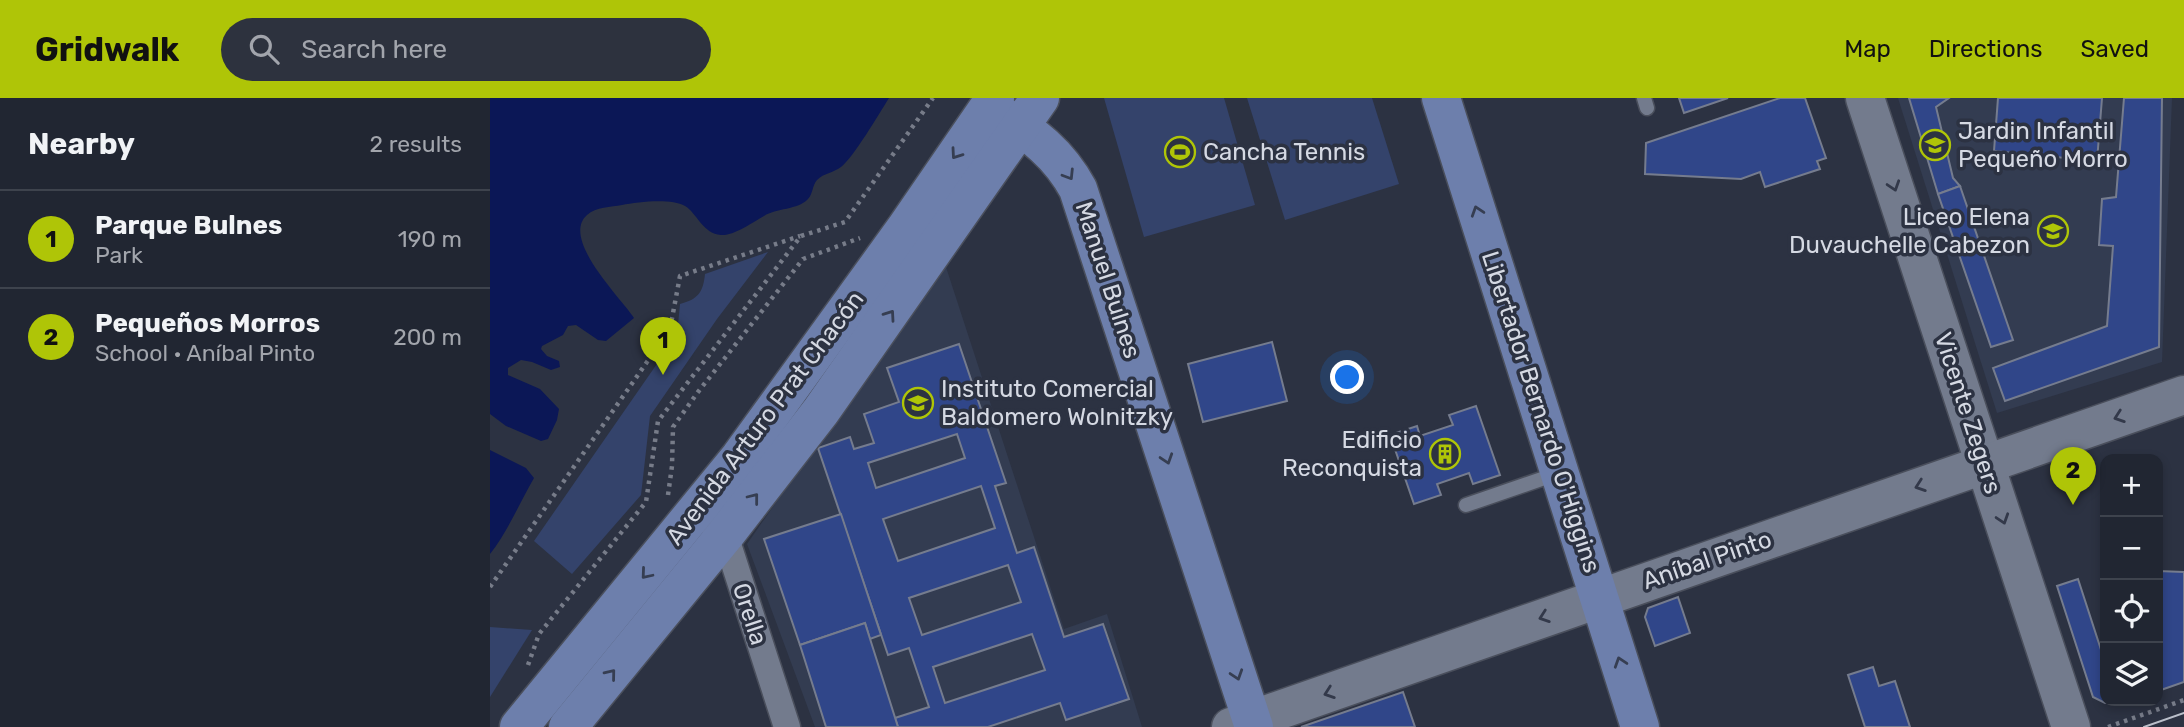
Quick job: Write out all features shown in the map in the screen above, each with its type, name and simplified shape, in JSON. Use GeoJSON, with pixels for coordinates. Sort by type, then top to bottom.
{"type":"FeatureCollection","features":[{"type":"Feature","properties":{"kind":"main road","name":"Libertador Bernardo O'Higgins"},"geometry":{"type":"LineString","coordinates":[[1441,98],[1640,727]]}},
{"type":"Feature","properties":{"kind":"main road","name":"Manuel Bulnes"},"geometry":{"type":"LineString","coordinates":[[992,102],[1031,113],[1068,172],[1086,209],[1246,724]]}},
{"type":"Feature","properties":{"kind":"main road","name":"Avenida Arturo Prat Chacón"},"geometry":{"type":"LineString","coordinates":[[519,727],[696,515],[822,345],[992,102]]}},
{"type":"Feature","properties":{"kind":"main road","name":"Avenida Arturo Prat Chacón"},"geometry":{"type":"LineString","coordinates":[[568,727],[696,515],[786,457],[855,364],[1031,113]]}},
{"type":"Feature","properties":{"kind":"street","name":"Vicente Zegers"},"geometry":{"type":"LineString","coordinates":[[1865,98],[1878,116],[1985,463],[2071,727]]}},
{"type":"Feature","properties":{"kind":"street","name":"Aníbal Pinto"},"geometry":{"type":"LineString","coordinates":[[1246,724],[2184,395]]}},
{"type":"Feature","properties":{"kind":"street","name":"Orella"},"geometry":{"type":"LineString","coordinates":[[696,515],[787,727]]}},
{"type":"Feature","properties":{"kind":"lane"},"geometry":{"type":"LineString","coordinates":[[1466,505],[1560,473]]}},
{"type":"Feature","properties":{"kind":"path"},"geometry":{"type":"LineString","coordinates":[[490,587],[670,329],[680,276],[845,222],[933,98]]}},
{"type":"Feature","properties":{"kind":"path"},"geometry":{"type":"LineString","coordinates":[[534,662],[526,671],[539,634],[646,502],[658,421],[801,236]]}},
{"type":"Feature","properties":{"kind":"path"},"geometry":{"type":"LineString","coordinates":[[696,515],[672,466],[673,427],[803,259],[866,236]]}},
{"type":"Feature","properties":{"kind":"path"},"geometry":{"type":"LineString","coordinates":[[618,536],[624,542]]}},
{"type":"Feature","properties":{"kind":"path"},"geometry":{"type":"LineString","coordinates":[[2108,727],[2184,700]]}},
{"type":"Feature","properties":{"kind":"shaded area"},"geometry":{"type":"Polygon","coordinates":[[[490,98],[889,98],[852,155],[841,167],[817,180],[811,195],[804,203],[769,213],[732,233],[721,235],[709,231],[685,206],[672,202],[645,202],[608,207],[587,215],[581,226],[581,239],[587,253],[634,318],[606,341],[598,340],[576,325],[568,326],[563,335],[541,349],[547,356],[559,361],[560,367],[551,370],[521,360],[508,368],[508,375],[540,389],[559,409],[548,439],[541,441],[506,426],[490,414],[490,98]]]}},
{"type":"Feature","properties":{"kind":"shaded area","name":"Cancha Tennis"},"geometry":{"type":"Polygon","coordinates":[[[1104,98],[1224,98],[1255,205],[1144,237],[1104,98]]]}},
{"type":"Feature","properties":{"kind":"shaded area","name":"Cancha Tennis"},"geometry":{"type":"Polygon","coordinates":[[[1247,98],[1372,98],[1399,184],[1285,220],[1247,98]]]}},
{"type":"Feature","properties":{"kind":"shaded area","name":"Liceo Elena Duvauchelle Cabezon"},"geometry":{"type":"Polygon","coordinates":[[[1898,98],[2172,98],[2162,362],[1997,413],[1898,98]]]}},
{"type":"Feature","properties":{"kind":"shaded area"},"geometry":{"type":"Polygon","coordinates":[[[768,252],[717,319],[650,416],[641,495],[572,574],[534,541],[677,335],[680,304],[698,294],[705,274],[768,252]]]}},
{"type":"Feature","properties":{"kind":"shaded area","name":"Instituto Comercial Baldomero Wolnitzky"},"geometry":{"type":"Polygon","coordinates":[[[944,261],[1064,629],[1107,614],[1142,727],[815,727],[747,544],[944,261]]]}},
{"type":"Feature","properties":{"kind":"shaded area"},"geometry":{"type":"Polygon","coordinates":[[[490,450],[526,468],[534,478],[490,554],[490,450]]]}},
{"type":"Feature","properties":{"kind":"shaded area"},"geometry":{"type":"Polygon","coordinates":[[[490,627],[532,630],[490,697],[490,627]]]}},
{"type":"Feature","properties":{"kind":"building"},"geometry":{"type":"Polygon","coordinates":[[[1679,98],[1728,98],[1684,113],[1679,98]]]}},
{"type":"Feature","properties":{"kind":"building"},"geometry":{"type":"Polygon","coordinates":[[[1780,98],[1805,98],[1826,158],[1817,161],[1820,169],[1765,187],[1760,172],[1741,179],[1645,174],[1646,143],[1780,98]]]}},
{"type":"Feature","properties":{"kind":"building","name":"Jardin Infantil Pequeño Morro"},"geometry":{"type":"Polygon","coordinates":[[[1909,98],[1949,98],[1936,107],[1953,178],[1960,186],[1938,194],[1909,98]]]}},
{"type":"Feature","properties":{"kind":"building"},"geometry":{"type":"Polygon","coordinates":[[[1998,98],[2102,98],[2097,161],[1994,151],[1998,98]]]}},
{"type":"Feature","properties":{"kind":"building"},"geometry":{"type":"Polygon","coordinates":[[[2124,98],[2162,98],[2159,347],[2005,401],[1993,368],[2107,326],[2113,246],[2099,245],[2102,199],[2116,197],[2124,98]]]}},
{"type":"Feature","properties":{"kind":"building"},"geometry":{"type":"Polygon","coordinates":[[[1960,186],[2013,340],[1991,347],[1938,194],[1960,186]]]}},
{"type":"Feature","properties":{"kind":"building"},"geometry":{"type":"Polygon","coordinates":[[[1272,342],[1287,401],[1203,422],[1188,364],[1272,342]]]}},
{"type":"Feature","properties":{"kind":"building"},"geometry":{"type":"Polygon","coordinates":[[[959,344],[1006,483],[995,486],[1017,553],[1034,547],[1064,637],[1103,624],[1129,699],[1066,720],[1060,703],[988,727],[898,727],[895,718],[929,707],[909,648],[888,655],[818,448],[850,437],[854,449],[874,443],[864,414],[899,402],[887,368],[959,344]],[[957,434],[868,463],[876,488],[965,458],[957,434]],[[981,486],[883,519],[898,561],[995,528],[981,486]],[[1008,565],[909,598],[922,635],[1021,602],[1008,565]],[[1032,634],[933,667],[945,703],[1045,670],[1032,634]]]}},
{"type":"Feature","properties":{"kind":"building","name":"Edificio Reconquista"},"geometry":{"type":"Polygon","coordinates":[[[1476,406],[1500,475],[1473,484],[1469,473],[1437,484],[1441,495],[1414,504],[1390,435],[1417,426],[1420,436],[1453,425],[1449,415],[1476,406]]]}},
{"type":"Feature","properties":{"kind":"building"},"geometry":{"type":"Polygon","coordinates":[[[841,514],[881,635],[870,639],[865,623],[800,645],[764,539],[841,514]]]}},
{"type":"Feature","properties":{"kind":"building"},"geometry":{"type":"Polygon","coordinates":[[[2163,571],[2184,572],[2184,682],[2163,689],[2163,571]]]}},
{"type":"Feature","properties":{"kind":"building"},"geometry":{"type":"Polygon","coordinates":[[[2078,579],[2100,647],[2100,700],[2093,697],[2057,586],[2078,579]]]}},
{"type":"Feature","properties":{"kind":"building"},"geometry":{"type":"Polygon","coordinates":[[[1678,597],[1690,633],[1655,646],[1645,617],[1648,608],[1678,597]]]}},
{"type":"Feature","properties":{"kind":"building"},"geometry":{"type":"Polygon","coordinates":[[[865,623],[898,727],[826,727],[800,645],[865,623]]]}},
{"type":"Feature","properties":{"kind":"building"},"geometry":{"type":"Polygon","coordinates":[[[1873,667],[1879,686],[1895,681],[1910,727],[1865,727],[1848,675],[1873,667]]]}},
{"type":"Feature","properties":{"kind":"building"},"geometry":{"type":"Polygon","coordinates":[[[1403,692],[1415,727],[1301,727],[1403,692]]]}},
{"type":"Feature","properties":{"kind":"tram line"},"geometry":{"type":"LineString","coordinates":[[2144,727],[2184,713]]}},
{"type":"Feature","properties":{"kind":"place","name":"Jardin Infantil Pequeño Morro"},"geometry":{"type":"Point","coordinates":[1935,145]}},
{"type":"Feature","properties":{"kind":"place","name":"Cancha Tennis"},"geometry":{"type":"Point","coordinates":[1180,152]}},
{"type":"Feature","properties":{"kind":"place","name":"Liceo Elena Duvauchelle Cabezon"},"geometry":{"type":"Point","coordinates":[2053,231]}},
{"type":"Feature","properties":{"kind":"place","name":"Parque Bulnes"},"geometry":{"type":"Point","coordinates":[663,375]}},
{"type":"Feature","properties":{"kind":"place","name":"Instituto Comercial Baldomero Wolnitzky"},"geometry":{"type":"Point","coordinates":[918,403]}},
{"type":"Feature","properties":{"kind":"place","name":"Edificio Reconquista"},"geometry":{"type":"Point","coordinates":[1445,454]}},
{"type":"Feature","properties":{"kind":"place","name":"Pequeños Morros"},"geometry":{"type":"Point","coordinates":[2073,505]}}]}
